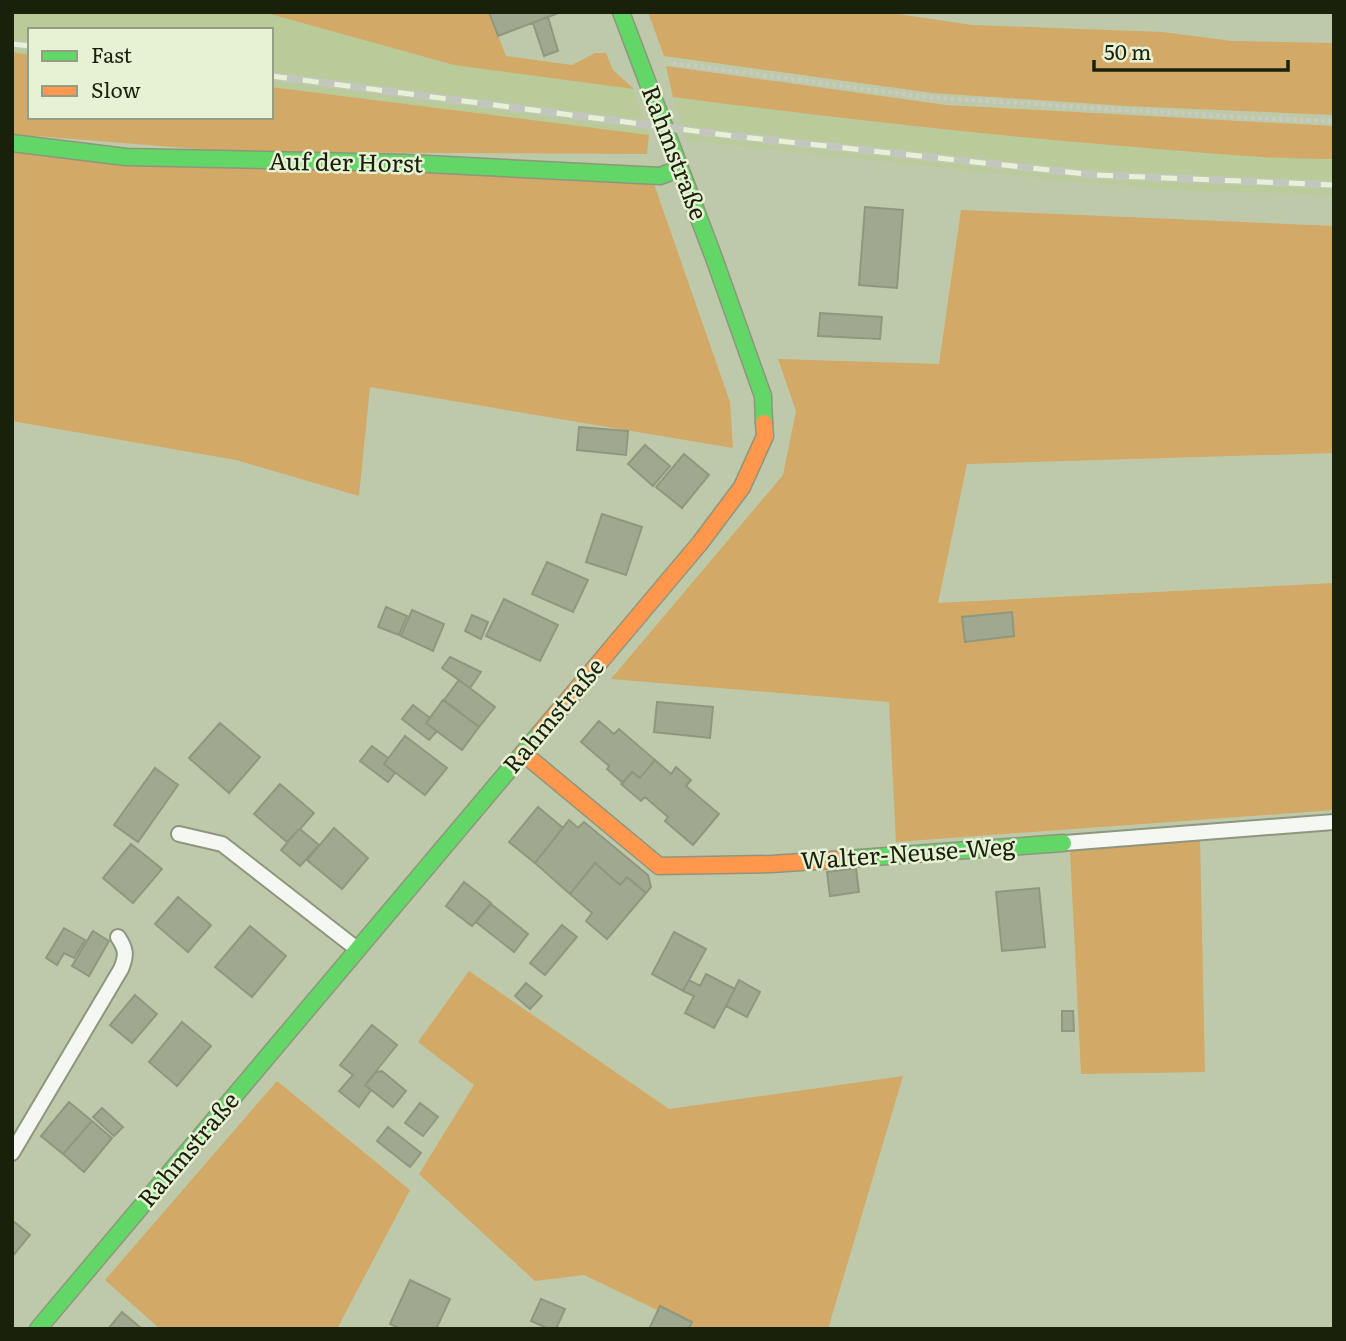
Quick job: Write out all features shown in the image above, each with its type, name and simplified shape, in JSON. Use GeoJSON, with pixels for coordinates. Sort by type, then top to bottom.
{"type":"FeatureCollection","features":[{"type":"Feature","properties":{"kind":"main road","name":"Rahmstraße"},"geometry":{"type":"LineString","coordinates":[[38,1329],[700,543],[742,487],[765,436],[763,396],[715,258],[621,12]]}},
{"type":"Feature","properties":{"kind":"main road","name":"Auf der Horst"},"geometry":{"type":"LineString","coordinates":[[12,143],[139,158],[407,163],[660,176],[679,169]]}},
{"type":"Feature","properties":{"kind":"main road","name":"Walter-Neuse-Weg"},"geometry":{"type":"LineString","coordinates":[[523,753],[659,866],[771,864],[1063,843]]}},
{"type":"Feature","properties":{"kind":"lane","name":"Walter-Neuse-Weg"},"geometry":{"type":"LineString","coordinates":[[1063,843],[1334,822]]}},
{"type":"Feature","properties":{"kind":"lane"},"geometry":{"type":"LineString","coordinates":[[179,834],[222,844],[358,949]]}},
{"type":"Feature","properties":{"kind":"lane"},"geometry":{"type":"LineString","coordinates":[[12,1153],[121,969],[126,958],[125,948],[118,937]]}},
{"type":"Feature","properties":{"kind":"path"},"geometry":{"type":"LineString","coordinates":[[643,69],[659,64],[678,63],[925,97],[1334,121]]}},
{"type":"Feature","properties":{"kind":"shaded area"},"geometry":{"type":"Polygon","coordinates":[[[12,12],[263,12],[454,65],[634,89],[649,135],[273,87],[273,28],[28,28],[28,55],[12,52],[12,12]]]}},
{"type":"Feature","properties":{"kind":"shaded area"},"geometry":{"type":"Polygon","coordinates":[[[263,12],[489,12],[506,56],[572,65],[595,53],[606,53],[613,70],[634,89],[454,65],[263,12]]]}},
{"type":"Feature","properties":{"kind":"shaded area"},"geometry":{"type":"Polygon","coordinates":[[[648,12],[885,12],[972,25],[1162,32],[1232,41],[1334,43],[1334,115],[1126,106],[933,93],[664,56],[648,12]]]}},
{"type":"Feature","properties":{"kind":"shaded area"},"geometry":{"type":"Polygon","coordinates":[[[12,52],[28,55],[28,119],[273,119],[273,87],[649,135],[647,154],[235,152],[12,134],[12,52]]]}},
{"type":"Feature","properties":{"kind":"shaded area"},"geometry":{"type":"Polygon","coordinates":[[[666,66],[946,105],[1334,126],[1334,159],[1250,156],[1056,140],[891,124],[673,97],[666,66]]]}},
{"type":"Feature","properties":{"kind":"shaded area"},"geometry":{"type":"Polygon","coordinates":[[[673,97],[843,119],[1056,141],[1221,154],[1334,159],[1334,195],[1188,190],[1081,182],[687,140],[673,97]]]}},
{"type":"Feature","properties":{"kind":"shaded area"},"geometry":{"type":"Polygon","coordinates":[[[12,151],[654,184],[730,402],[733,448],[370,387],[359,496],[236,460],[12,421],[12,151]]]}},
{"type":"Feature","properties":{"kind":"shaded area"},"geometry":{"type":"Polygon","coordinates":[[[961,210],[1334,226],[1334,453],[967,464],[938,603],[1334,583],[1334,810],[896,842],[889,702],[611,679],[783,475],[796,411],[778,359],[939,364],[961,210]]]}},
{"type":"Feature","properties":{"kind":"shaded area"},"geometry":{"type":"Polygon","coordinates":[[[1200,838],[1205,1072],[1081,1074],[1070,850],[1200,838]]]}},
{"type":"Feature","properties":{"kind":"shaded area"},"geometry":{"type":"Polygon","coordinates":[[[469,971],[669,1109],[903,1076],[828,1329],[697,1329],[584,1275],[535,1281],[419,1174],[474,1085],[418,1042],[469,971]]]}},
{"type":"Feature","properties":{"kind":"shaded area"},"geometry":{"type":"Polygon","coordinates":[[[277,1081],[410,1190],[337,1329],[160,1329],[105,1280],[277,1081]]]}},
{"type":"Feature","properties":{"kind":"building"},"geometry":{"type":"Polygon","coordinates":[[[489,12],[561,12],[498,36],[489,12]]]}},
{"type":"Feature","properties":{"kind":"building"},"geometry":{"type":"Polygon","coordinates":[[[548,17],[558,51],[544,56],[533,23],[548,17]]]}},
{"type":"Feature","properties":{"kind":"building"},"geometry":{"type":"Polygon","coordinates":[[[865,207],[903,210],[897,288],[859,285],[865,207]]]}},
{"type":"Feature","properties":{"kind":"building"},"geometry":{"type":"Polygon","coordinates":[[[820,313],[882,317],[880,339],[818,336],[820,313]]]}},
{"type":"Feature","properties":{"kind":"building"},"geometry":{"type":"Polygon","coordinates":[[[579,427],[628,431],[626,455],[577,450],[579,427]]]}},
{"type":"Feature","properties":{"kind":"building"},"geometry":{"type":"Polygon","coordinates":[[[645,445],[670,466],[653,486],[628,464],[645,445]]]}},
{"type":"Feature","properties":{"kind":"building"},"geometry":{"type":"Polygon","coordinates":[[[684,454],[709,475],[682,508],[656,487],[684,454]]]}},
{"type":"Feature","properties":{"kind":"building"},"geometry":{"type":"Polygon","coordinates":[[[602,514],[642,527],[626,575],[586,562],[602,514]]]}},
{"type":"Feature","properties":{"kind":"building"},"geometry":{"type":"Polygon","coordinates":[[[547,562],[588,580],[573,612],[532,594],[547,562]]]}},
{"type":"Feature","properties":{"kind":"building"},"geometry":{"type":"Polygon","coordinates":[[[504,599],[558,625],[540,661],[486,636],[504,599]]]}},
{"type":"Feature","properties":{"kind":"building"},"geometry":{"type":"Polygon","coordinates":[[[386,607],[407,616],[399,635],[378,627],[386,607]]]}},
{"type":"Feature","properties":{"kind":"building"},"geometry":{"type":"Polygon","coordinates":[[[412,610],[444,624],[433,651],[401,636],[412,610]]]}},
{"type":"Feature","properties":{"kind":"building"},"geometry":{"type":"Polygon","coordinates":[[[1012,612],[1014,636],[965,642],[962,617],[1012,612]]]}},
{"type":"Feature","properties":{"kind":"building"},"geometry":{"type":"Polygon","coordinates":[[[472,615],[488,622],[481,639],[465,631],[472,615]]]}},
{"type":"Feature","properties":{"kind":"building"},"geometry":{"type":"Polygon","coordinates":[[[450,657],[481,672],[470,688],[442,668],[450,657]]]}},
{"type":"Feature","properties":{"kind":"building"},"geometry":{"type":"Polygon","coordinates":[[[459,680],[495,707],[479,727],[444,700],[459,680]]]}},
{"type":"Feature","properties":{"kind":"building"},"geometry":{"type":"Polygon","coordinates":[[[443,700],[479,727],[462,750],[426,723],[443,700]]]}},
{"type":"Feature","properties":{"kind":"building"},"geometry":{"type":"Polygon","coordinates":[[[657,702],[713,707],[710,738],[654,732],[657,702]]]}},
{"type":"Feature","properties":{"kind":"building"},"geometry":{"type":"Polygon","coordinates":[[[413,705],[430,718],[426,723],[437,731],[429,740],[402,719],[413,705]]]}},
{"type":"Feature","properties":{"kind":"building"},"geometry":{"type":"Polygon","coordinates":[[[599,721],[614,734],[619,729],[655,760],[640,778],[632,772],[623,783],[607,769],[609,766],[581,742],[599,721]]]}},
{"type":"Feature","properties":{"kind":"building"},"geometry":{"type":"Polygon","coordinates":[[[220,723],[260,757],[229,793],[189,758],[220,723]]]}},
{"type":"Feature","properties":{"kind":"building"},"geometry":{"type":"Polygon","coordinates":[[[405,736],[447,768],[425,795],[384,764],[405,736]]]}},
{"type":"Feature","properties":{"kind":"building"},"geometry":{"type":"Polygon","coordinates":[[[372,746],[388,758],[384,764],[395,773],[388,782],[360,761],[372,746]]]}},
{"type":"Feature","properties":{"kind":"building"},"geometry":{"type":"Polygon","coordinates":[[[655,760],[671,774],[676,767],[691,780],[686,786],[719,814],[693,845],[665,821],[668,817],[645,797],[641,801],[621,784],[632,772],[640,778],[655,760]]]}},
{"type":"Feature","properties":{"kind":"building"},"geometry":{"type":"Polygon","coordinates":[[[155,768],[178,785],[138,842],[114,825],[155,768]]]}},
{"type":"Feature","properties":{"kind":"building"},"geometry":{"type":"Polygon","coordinates":[[[280,784],[314,813],[300,829],[319,845],[300,866],[281,850],[299,829],[287,842],[254,814],[280,784]]]}},
{"type":"Feature","properties":{"kind":"building"},"geometry":{"type":"Polygon","coordinates":[[[538,807],[563,828],[535,863],[509,842],[538,807]]]}},
{"type":"Feature","properties":{"kind":"building"},"geometry":{"type":"Polygon","coordinates":[[[569,820],[578,828],[584,822],[648,875],[651,887],[646,893],[627,877],[620,885],[595,863],[570,894],[535,863],[569,820]]]}},
{"type":"Feature","properties":{"kind":"building"},"geometry":{"type":"Polygon","coordinates":[[[334,828],[368,858],[342,889],[307,860],[334,828]]]}},
{"type":"Feature","properties":{"kind":"building"},"geometry":{"type":"Polygon","coordinates":[[[131,844],[162,869],[133,903],[103,878],[131,844]]]}},
{"type":"Feature","properties":{"kind":"building"},"geometry":{"type":"Polygon","coordinates":[[[595,863],[620,885],[627,877],[646,893],[607,939],[586,921],[592,913],[570,894],[595,863]]]}},
{"type":"Feature","properties":{"kind":"building"},"geometry":{"type":"Polygon","coordinates":[[[856,868],[859,892],[830,896],[827,872],[856,868]]]}},
{"type":"Feature","properties":{"kind":"building"},"geometry":{"type":"Polygon","coordinates":[[[464,882],[491,903],[472,926],[446,906],[464,882]]]}},
{"type":"Feature","properties":{"kind":"building"},"geometry":{"type":"Polygon","coordinates":[[[1039,888],[1045,947],[1002,951],[996,892],[1039,888]]]}},
{"type":"Feature","properties":{"kind":"building"},"geometry":{"type":"Polygon","coordinates":[[[178,897],[211,925],[188,952],[155,924],[178,897]]]}},
{"type":"Feature","properties":{"kind":"building"},"geometry":{"type":"Polygon","coordinates":[[[491,904],[528,934],[514,952],[476,922],[491,904]]]}},
{"type":"Feature","properties":{"kind":"building"},"geometry":{"type":"Polygon","coordinates":[[[562,925],[577,937],[545,975],[530,963],[562,925]]]}},
{"type":"Feature","properties":{"kind":"building"},"geometry":{"type":"Polygon","coordinates":[[[250,926],[286,956],[252,997],[215,967],[250,926]]]}},
{"type":"Feature","properties":{"kind":"building"},"geometry":{"type":"Polygon","coordinates":[[[64,928],[85,940],[74,958],[64,953],[57,965],[46,958],[64,928]]]}},
{"type":"Feature","properties":{"kind":"building"},"geometry":{"type":"Polygon","coordinates":[[[93,931],[109,941],[89,976],[72,966],[93,931]]]}},
{"type":"Feature","properties":{"kind":"building"},"geometry":{"type":"Polygon","coordinates":[[[674,932],[706,949],[683,991],[652,974],[674,932]]]}},
{"type":"Feature","properties":{"kind":"building"},"geometry":{"type":"Polygon","coordinates":[[[706,974],[735,989],[714,1028],[685,1013],[694,996],[683,991],[689,980],[700,986],[706,974]]]}},
{"type":"Feature","properties":{"kind":"building"},"geometry":{"type":"Polygon","coordinates":[[[739,980],[760,992],[747,1017],[726,1006],[739,980]]]}},
{"type":"Feature","properties":{"kind":"building"},"geometry":{"type":"Polygon","coordinates":[[[526,983],[542,996],[530,1009],[515,996],[526,983]]]}},
{"type":"Feature","properties":{"kind":"building"},"geometry":{"type":"Polygon","coordinates":[[[135,995],[157,1014],[132,1043],[110,1025],[135,995]]]}},
{"type":"Feature","properties":{"kind":"building"},"geometry":{"type":"Polygon","coordinates":[[[1062,1011],[1073,1011],[1074,1031],[1062,1031],[1062,1011]]]}},
{"type":"Feature","properties":{"kind":"building"},"geometry":{"type":"Polygon","coordinates":[[[182,1022],[211,1046],[177,1086],[149,1062],[182,1022]]]}},
{"type":"Feature","properties":{"kind":"building"},"geometry":{"type":"Polygon","coordinates":[[[372,1025],[397,1045],[365,1085],[371,1090],[359,1107],[339,1091],[353,1075],[340,1065],[372,1025]]]}},
{"type":"Feature","properties":{"kind":"building"},"geometry":{"type":"Polygon","coordinates":[[[382,1071],[406,1091],[393,1107],[365,1085],[376,1072],[382,1071]]]}},
{"type":"Feature","properties":{"kind":"building"},"geometry":{"type":"Polygon","coordinates":[[[69,1102],[92,1121],[63,1154],[41,1136],[69,1102]]]}},
{"type":"Feature","properties":{"kind":"building"},"geometry":{"type":"Polygon","coordinates":[[[420,1103],[438,1117],[423,1136],[405,1123],[420,1103]]]}},
{"type":"Feature","properties":{"kind":"building"},"geometry":{"type":"Polygon","coordinates":[[[102,1108],[123,1127],[114,1136],[93,1117],[102,1108]]]}},
{"type":"Feature","properties":{"kind":"building"},"geometry":{"type":"Polygon","coordinates":[[[92,1121],[112,1138],[84,1172],[63,1154],[92,1121]]]}},
{"type":"Feature","properties":{"kind":"building"},"geometry":{"type":"Polygon","coordinates":[[[388,1127],[421,1153],[410,1167],[377,1141],[388,1127]]]}},
{"type":"Feature","properties":{"kind":"building"},"geometry":{"type":"Polygon","coordinates":[[[12,1220],[30,1235],[12,1257],[12,1220]]]}},
{"type":"Feature","properties":{"kind":"building"},"geometry":{"type":"Polygon","coordinates":[[[410,1280],[450,1299],[436,1329],[401,1329],[390,1324],[410,1280]]]}},
{"type":"Feature","properties":{"kind":"building"},"geometry":{"type":"Polygon","coordinates":[[[541,1299],[565,1309],[556,1329],[549,1329],[531,1321],[541,1299]]]}},
{"type":"Feature","properties":{"kind":"building"},"geometry":{"type":"Polygon","coordinates":[[[660,1306],[692,1322],[689,1329],[649,1329],[660,1306]]]}},
{"type":"Feature","properties":{"kind":"building"},"geometry":{"type":"Polygon","coordinates":[[[122,1312],[142,1329],[108,1329],[122,1312]]]}},
{"type":"Feature","properties":{"kind":"railway"},"geometry":{"type":"LineString","coordinates":[[12,44],[28,46]]}},
{"type":"Feature","properties":{"kind":"railway"},"geometry":{"type":"LineString","coordinates":[[273,76],[733,136],[1096,175],[1334,185]]}},
{"type":"Feature","properties":{"kind":"traffic: fast"},"geometry":{"type":"LineString","coordinates":[[621,12],[763,396],[764,423]]}},
{"type":"Feature","properties":{"kind":"traffic: fast"},"geometry":{"type":"LineString","coordinates":[[12,143],[126,157],[407,163],[660,176],[679,169]]}},
{"type":"Feature","properties":{"kind":"traffic: fast"},"geometry":{"type":"LineString","coordinates":[[38,1329],[540,733]]}},
{"type":"Feature","properties":{"kind":"traffic: fast"},"geometry":{"type":"LineString","coordinates":[[847,859],[1063,843]]}},
{"type":"Feature","properties":{"kind":"traffic: slow"},"geometry":{"type":"LineString","coordinates":[[540,733],[700,543],[742,487],[765,436],[764,423]]}},
{"type":"Feature","properties":{"kind":"traffic: slow"},"geometry":{"type":"LineString","coordinates":[[523,753],[659,866],[771,864],[847,859]]}}]}
